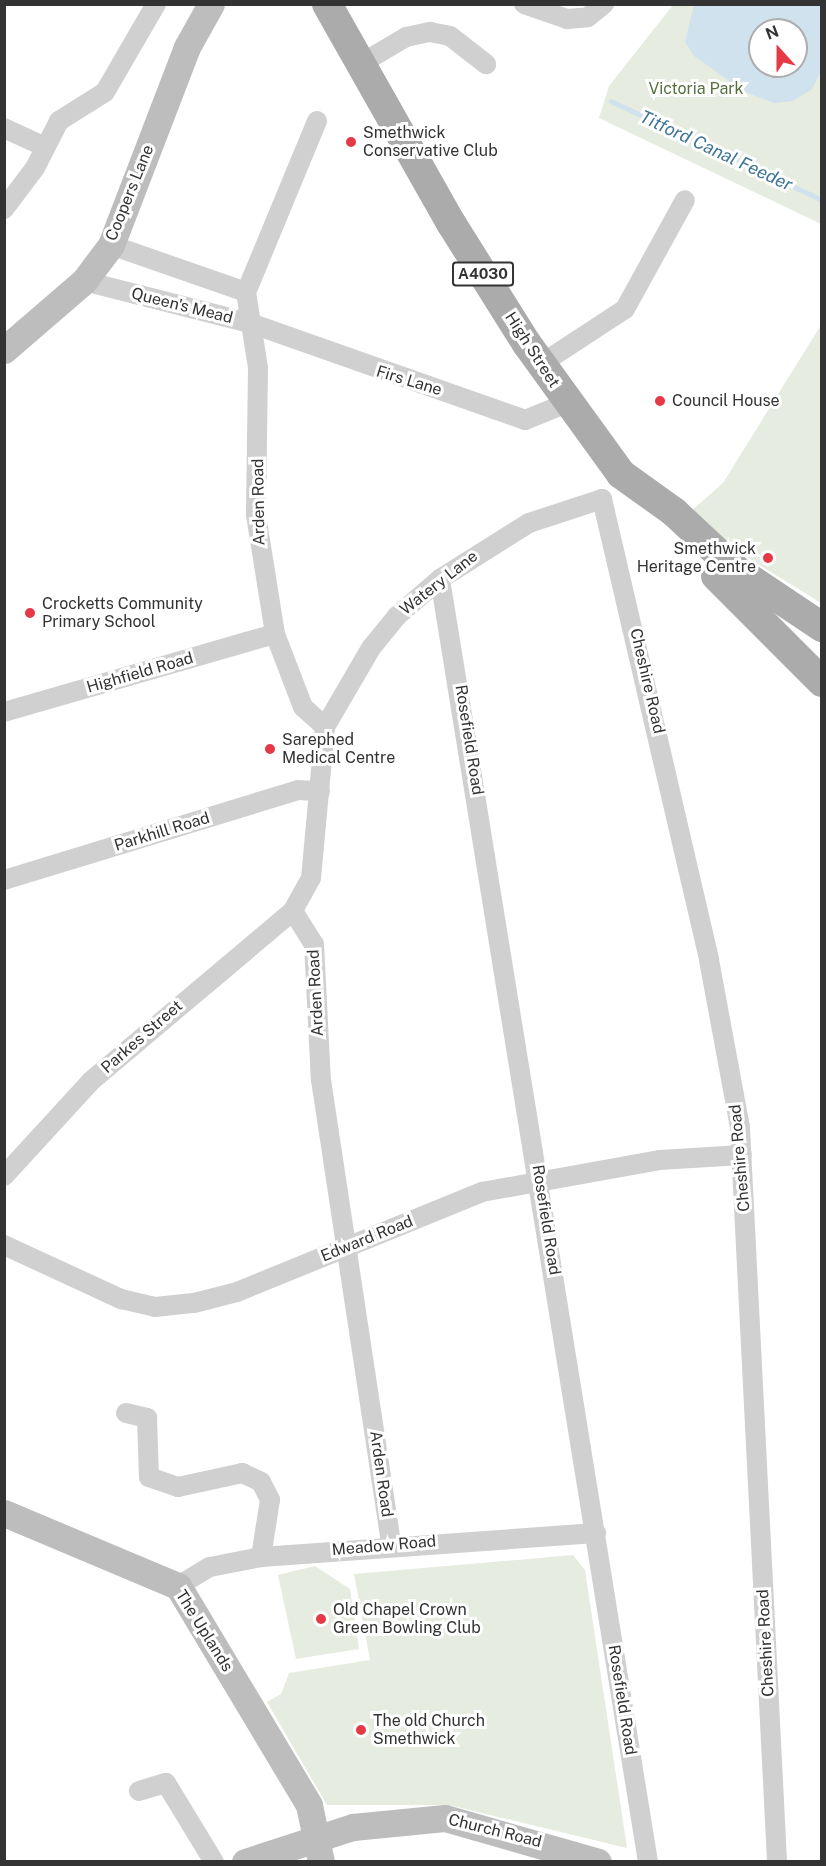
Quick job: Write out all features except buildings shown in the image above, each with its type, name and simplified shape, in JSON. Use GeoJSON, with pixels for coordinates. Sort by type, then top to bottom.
{"type":"FeatureCollection","features":[{"type":"Feature","properties":{"kind":"main road","name":"High Street"},"geometry":{"type":"LineString","coordinates":[[307,4],[357,66]]}},
{"type":"Feature","properties":{"kind":"main road","name":"High Street"},"geometry":{"type":"LineString","coordinates":[[327,4],[357,66],[541,364],[567,403],[621,474],[648,498],[674,512],[726,562],[772,612],[822,627]]}},
{"type":"Feature","properties":{"kind":"main road","name":"A4030"},"geometry":{"type":"LineString","coordinates":[[772,612],[816,676]]}},
{"type":"Feature","properties":{"kind":"main road"},"geometry":{"type":"LineString","coordinates":[[816,676],[808,650],[822,635]]}},
{"type":"Feature","properties":{"kind":"street"},"geometry":{"type":"LineString","coordinates":[[4,209],[35,168],[44,146],[74,108],[105,92],[156,4]]}},
{"type":"Feature","properties":{"kind":"street","name":"Coopers Lane"},"geometry":{"type":"LineString","coordinates":[[4,350],[84,281],[111,244],[187,47],[211,4]]}},
{"type":"Feature","properties":{"kind":"street"},"geometry":{"type":"LineString","coordinates":[[524,4],[567,19],[588,17],[604,4]]}},
{"type":"Feature","properties":{"kind":"street"},"geometry":{"type":"LineString","coordinates":[[357,66],[406,37],[430,32],[450,36],[486,64]]}},
{"type":"Feature","properties":{"kind":"street"},"geometry":{"type":"LineString","coordinates":[[246,292],[316,121]]}},
{"type":"Feature","properties":{"kind":"street"},"geometry":{"type":"LineString","coordinates":[[4,128],[44,146]]}},
{"type":"Feature","properties":{"kind":"street"},"geometry":{"type":"LineString","coordinates":[[541,364],[625,309],[685,200]]}},
{"type":"Feature","properties":{"kind":"street","name":"Queen's Mead"},"geometry":{"type":"LineString","coordinates":[[84,281],[250,323],[246,292],[111,244]]}},
{"type":"Feature","properties":{"kind":"street","name":"Firs Lane"},"geometry":{"type":"LineString","coordinates":[[250,323],[525,420],[567,403]]}},
{"type":"Feature","properties":{"kind":"street","name":"Arden Road"},"geometry":{"type":"LineString","coordinates":[[250,323],[259,397],[256,515],[275,634],[303,706],[325,727]]}},
{"type":"Feature","properties":{"kind":"street"},"geometry":{"type":"LineString","coordinates":[[602,499],[621,474]]}},
{"type":"Feature","properties":{"kind":"street","name":"Watery Lane"},"geometry":{"type":"LineString","coordinates":[[325,727],[371,648],[397,616],[440,579],[529,523],[602,499]]}},
{"type":"Feature","properties":{"kind":"street","name":"Cheshire Road"},"geometry":{"type":"LineString","coordinates":[[602,499],[709,960],[742,1155],[777,1862]]}},
{"type":"Feature","properties":{"kind":"street","name":"Rosefield Road"},"geometry":{"type":"LineString","coordinates":[[440,579],[648,1862]]}},
{"type":"Feature","properties":{"kind":"street","name":"Highfield Road"},"geometry":{"type":"LineString","coordinates":[[4,712],[275,634]]}},
{"type":"Feature","properties":{"kind":"street"},"geometry":{"type":"LineString","coordinates":[[293,911],[311,878],[325,727]]}},
{"type":"Feature","properties":{"kind":"street","name":"Parkhill Road"},"geometry":{"type":"LineString","coordinates":[[4,880],[298,790],[320,791]]}},
{"type":"Feature","properties":{"kind":"street","name":"Arden Road"},"geometry":{"type":"LineString","coordinates":[[293,911],[314,944],[321,1080],[348,1246],[391,1545]]}},
{"type":"Feature","properties":{"kind":"street","name":"Parkes Street"},"geometry":{"type":"LineString","coordinates":[[4,1176],[91,1081],[293,911]]}},
{"type":"Feature","properties":{"kind":"street","name":"Edward Road"},"geometry":{"type":"LineString","coordinates":[[4,1245],[122,1299],[155,1307],[237,1292],[482,1192],[659,1160],[742,1155]]}},
{"type":"Feature","properties":{"kind":"street"},"geometry":{"type":"LineString","coordinates":[[126,1413],[147,1419],[149,1477],[178,1487],[242,1473],[261,1482],[270,1500],[261,1557]]}},
{"type":"Feature","properties":{"kind":"street","name":"The Uplands"},"geometry":{"type":"LineString","coordinates":[[4,1513],[178,1586],[309,1805],[320,1850]]}},
{"type":"Feature","properties":{"kind":"street","name":"Meadow Road"},"geometry":{"type":"LineString","coordinates":[[178,1586],[210,1567],[261,1557],[391,1545],[596,1533]]}},
{"type":"Feature","properties":{"kind":"street"},"geometry":{"type":"LineString","coordinates":[[139,1791],[166,1783],[214,1862]]}},
{"type":"Feature","properties":{"kind":"street","name":"Church Road"},"geometry":{"type":"LineString","coordinates":[[245,1862],[320,1850],[352,1827],[445,1818],[598,1862]]}},
{"type":"Feature","properties":{"kind":"green space","name":"Victoria Park"},"geometry":{"type":"Polygon","coordinates":[[[673,5],[821,5],[821,224],[599,118],[609,86],[673,5]]]}},
{"type":"Feature","properties":{"kind":"green space"},"geometry":{"type":"Polygon","coordinates":[[[821,325],[821,603],[727,545],[691,511],[723,483],[821,325]]]}},
{"type":"Feature","properties":{"kind":"green space"},"geometry":{"type":"Polygon","coordinates":[[[573,1555],[585,1570],[627,1848],[449,1805],[327,1805],[267,1702],[281,1694],[289,1673],[370,1660],[354,1574],[573,1555]]]}},
{"type":"Feature","properties":{"kind":"green space","name":"Old Chapel Crown Green Bowling Club"},"geometry":{"type":"Polygon","coordinates":[[[315,1566],[350,1589],[359,1649],[296,1659],[278,1575],[315,1566]]]}},
{"type":"Feature","properties":{"kind":"water"},"geometry":{"type":"Polygon","coordinates":[[[694,5],[821,5],[821,71],[812,89],[793,101],[774,103],[745,92],[694,56],[685,42],[694,5]]]}},
{"type":"Feature","properties":{"kind":"waterway","name":"Titford Canal Feeder"},"geometry":{"type":"LineString","coordinates":[[611,101],[822,200]]}},
{"type":"Feature","properties":{"kind":"place","name":"Smethwick Conservative Club"},"geometry":{"type":"Point","coordinates":[351,142]}},
{"type":"Feature","properties":{"kind":"place","name":"Council House"},"geometry":{"type":"Point","coordinates":[660,401]}},
{"type":"Feature","properties":{"kind":"place","name":"Smethwick Heritage Centre"},"geometry":{"type":"Point","coordinates":[768,558]}},
{"type":"Feature","properties":{"kind":"place","name":"Crocketts Community Primary School"},"geometry":{"type":"Point","coordinates":[30,613]}},
{"type":"Feature","properties":{"kind":"place","name":"Sarephed Medical Centre"},"geometry":{"type":"Point","coordinates":[270,749]}},
{"type":"Feature","properties":{"kind":"place","name":"Old Chapel Crown Green Bowling Club"},"geometry":{"type":"Point","coordinates":[321,1619]}},
{"type":"Feature","properties":{"kind":"place","name":"The old Church Smethwick"},"geometry":{"type":"Point","coordinates":[361,1730]}}]}
